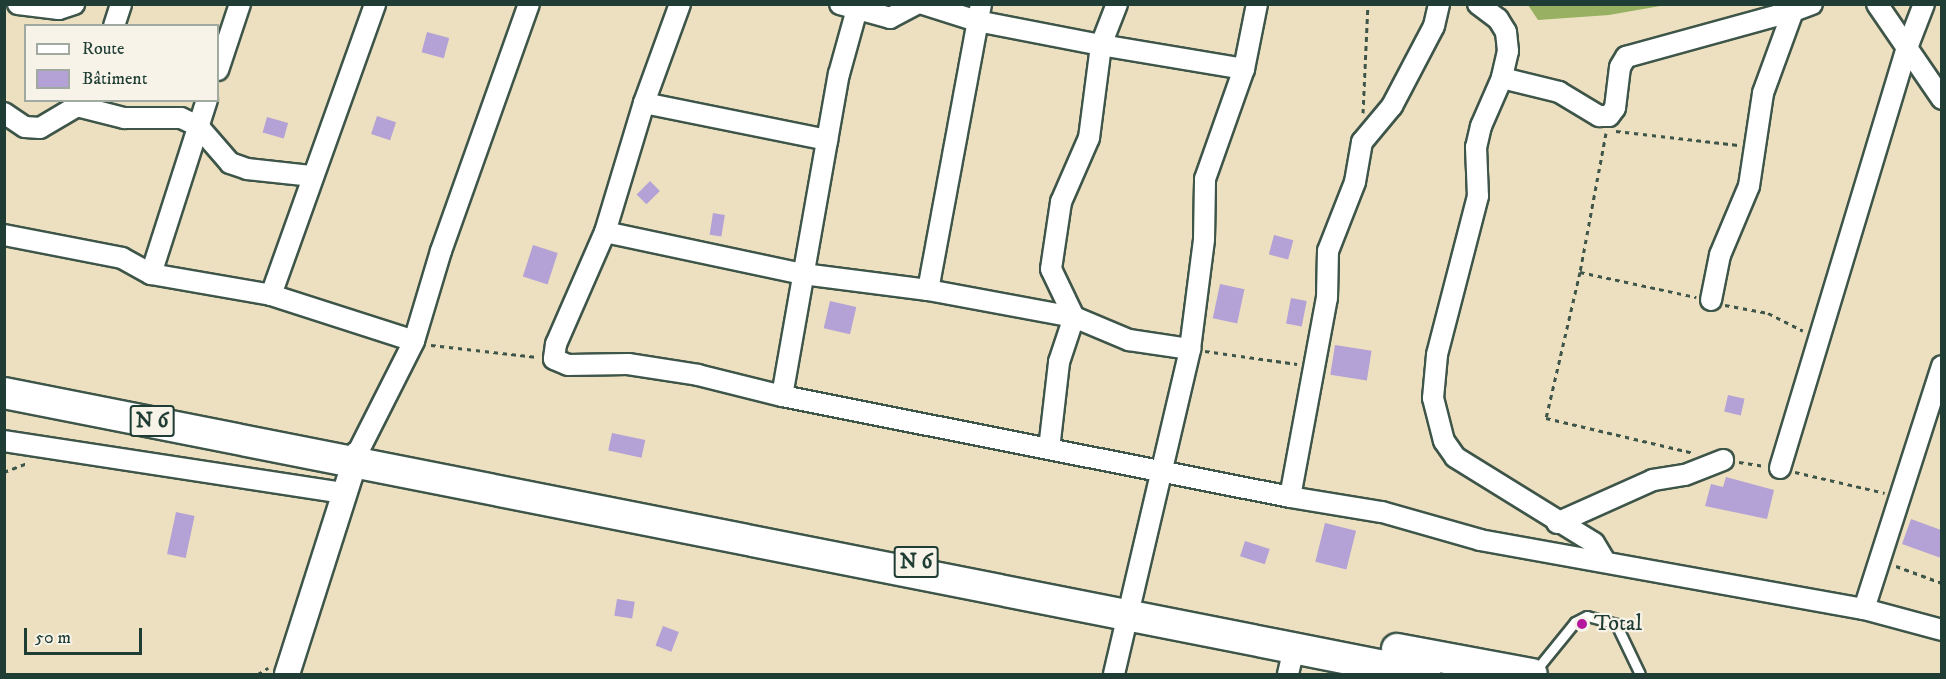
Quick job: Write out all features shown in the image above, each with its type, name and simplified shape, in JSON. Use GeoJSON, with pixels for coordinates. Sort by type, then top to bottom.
{"type":"FeatureCollection","features":[{"type":"Feature","properties":{"kind":"main road","name":"N 6"},"geometry":{"type":"LineString","coordinates":[[4,393],[1127,609],[1532,674]]}},
{"type":"Feature","properties":{"kind":"main road","name":"N 6"},"geometry":{"type":"LineString","coordinates":[[1127,609],[1291,661],[1425,675]]}},
{"type":"Feature","properties":{"kind":"street"},"geometry":{"type":"LineString","coordinates":[[18,4],[59,9],[74,4]]}},
{"type":"Feature","properties":{"kind":"street"},"geometry":{"type":"LineString","coordinates":[[115,24],[120,4]]}},
{"type":"Feature","properties":{"kind":"street"},"geometry":{"type":"LineString","coordinates":[[219,62],[240,4]]}},
{"type":"Feature","properties":{"kind":"street"},"geometry":{"type":"LineString","coordinates":[[271,295],[311,176],[375,4]]}},
{"type":"Feature","properties":{"kind":"street"},"geometry":{"type":"LineString","coordinates":[[287,675],[355,459],[414,341],[441,251],[529,4]]}},
{"type":"Feature","properties":{"kind":"street"},"geometry":{"type":"LineString","coordinates":[[680,4],[644,103],[605,232],[556,344],[554,359],[568,365],[628,364],[698,375],[783,396],[1290,497],[1382,512],[1480,540],[1864,609],[1941,630]]}},
{"type":"Feature","properties":{"kind":"street"},"geometry":{"type":"LineString","coordinates":[[783,396],[848,7],[891,18],[916,4]]}},
{"type":"Feature","properties":{"kind":"street"},"geometry":{"type":"LineString","coordinates":[[923,4],[979,13],[1101,45],[1244,69]]}},
{"type":"Feature","properties":{"kind":"street"},"geometry":{"type":"LineString","coordinates":[[1049,448],[1059,362],[1074,317],[1051,269],[1061,202],[1089,138],[1101,45],[1116,4]]}},
{"type":"Feature","properties":{"kind":"street"},"geometry":{"type":"LineString","coordinates":[[1114,675],[1127,609],[1162,471],[1174,405],[1190,349],[1204,239],[1205,178],[1244,69],[1257,4]]}},
{"type":"Feature","properties":{"kind":"street"},"geometry":{"type":"LineString","coordinates":[[1290,497],[1317,366],[1327,298],[1328,251],[1355,182],[1362,142],[1392,106],[1434,26],[1439,4]]}},
{"type":"Feature","properties":{"kind":"street"},"geometry":{"type":"LineString","coordinates":[[1877,4],[1941,99]]}},
{"type":"Feature","properties":{"kind":"street"},"geometry":{"type":"LineString","coordinates":[[1780,468],[1907,48],[1924,4]]}},
{"type":"Feature","properties":{"kind":"street"},"geometry":{"type":"LineString","coordinates":[[1482,5],[1506,32],[1508,51],[1502,78],[1480,126],[1476,147],[1478,196],[1437,355],[1433,398],[1444,441],[1455,456],[1557,523],[1594,543],[1605,561]]}},
{"type":"Feature","properties":{"kind":"street"},"geometry":{"type":"LineString","coordinates":[[1502,78],[1559,92],[1608,123],[1615,108],[1620,67],[1626,57],[1802,8]]}},
{"type":"Feature","properties":{"kind":"street"},"geometry":{"type":"LineString","coordinates":[[1711,300],[1720,255],[1749,186],[1763,93],[1802,8]]}},
{"type":"Feature","properties":{"kind":"street"},"geometry":{"type":"LineString","coordinates":[[928,290],[979,13]]}},
{"type":"Feature","properties":{"kind":"street"},"geometry":{"type":"LineString","coordinates":[[151,274],[206,102]]}},
{"type":"Feature","properties":{"kind":"street"},"geometry":{"type":"LineString","coordinates":[[644,103],[827,140]]}},
{"type":"Feature","properties":{"kind":"street"},"geometry":{"type":"LineString","coordinates":[[4,113],[25,127],[40,128],[84,104],[124,118],[182,118],[198,126],[230,163],[247,169],[311,176]]}},
{"type":"Feature","properties":{"kind":"street"},"geometry":{"type":"LineString","coordinates":[[605,232],[803,274],[928,290],[1074,317],[1130,340],[1190,349]]}},
{"type":"Feature","properties":{"kind":"street"},"geometry":{"type":"LineString","coordinates":[[4,235],[122,258],[151,274],[271,295],[414,341]]}},
{"type":"Feature","properties":{"kind":"street"},"geometry":{"type":"LineString","coordinates":[[1864,609],[1941,366]]}},
{"type":"Feature","properties":{"kind":"street"},"geometry":{"type":"LineString","coordinates":[[4,441],[344,493]]}},
{"type":"Feature","properties":{"kind":"street"},"geometry":{"type":"LineString","coordinates":[[1557,523],[1653,480],[1685,475],[1724,460]]}},
{"type":"Feature","properties":{"kind":"lane"},"geometry":{"type":"LineString","coordinates":[[1532,674],[1575,622],[1587,616],[1616,624],[1640,675]]}},
{"type":"Feature","properties":{"kind":"path"},"geometry":{"type":"LineString","coordinates":[[1362,142],[1368,4]]}},
{"type":"Feature","properties":{"kind":"path"},"geometry":{"type":"LineString","coordinates":[[1546,418],[1580,272],[1608,123],[1755,147]]}},
{"type":"Feature","properties":{"kind":"path"},"geometry":{"type":"LineString","coordinates":[[414,341],[554,359]]}},
{"type":"Feature","properties":{"kind":"path"},"geometry":{"type":"LineString","coordinates":[[1190,349],[1317,366]]}},
{"type":"Feature","properties":{"kind":"path"},"geometry":{"type":"LineString","coordinates":[[1884,551],[1893,565],[1941,583]]}},
{"type":"Feature","properties":{"kind":"path"},"geometry":{"type":"LineString","coordinates":[[4,674],[25,675]]}},
{"type":"Feature","properties":{"kind":"green space"},"geometry":{"type":"Polygon","coordinates":[[[1528,5],[1666,5],[1609,15],[1538,20],[1528,5]]]}},
{"type":"Feature","properties":{"kind":"building"},"geometry":{"type":"Polygon","coordinates":[[[427,32],[449,38],[444,58],[422,52],[427,32]]]}},
{"type":"Feature","properties":{"kind":"building"},"geometry":{"type":"Polygon","coordinates":[[[377,116],[396,122],[390,140],[371,134],[377,116]]]}},
{"type":"Feature","properties":{"kind":"building"},"geometry":{"type":"Polygon","coordinates":[[[267,117],[288,123],[284,138],[263,132],[267,117]]]}},
{"type":"Feature","properties":{"kind":"building"},"geometry":{"type":"Polygon","coordinates":[[[650,181],[660,191],[646,204],[637,194],[650,181]]]}},
{"type":"Feature","properties":{"kind":"building"},"geometry":{"type":"Polygon","coordinates":[[[713,213],[725,215],[721,237],[710,235],[713,213]]]}},
{"type":"Feature","properties":{"kind":"building"},"geometry":{"type":"Polygon","coordinates":[[[1274,235],[1293,240],[1288,259],[1269,254],[1274,235]]]}},
{"type":"Feature","properties":{"kind":"building"},"geometry":{"type":"Polygon","coordinates":[[[533,245],[558,253],[548,284],[523,276],[533,245]]]}},
{"type":"Feature","properties":{"kind":"building"},"geometry":{"type":"Polygon","coordinates":[[[1220,284],[1244,289],[1237,323],[1213,318],[1220,284]]]}},
{"type":"Feature","properties":{"kind":"building"},"geometry":{"type":"Polygon","coordinates":[[[1291,298],[1307,301],[1302,327],[1286,324],[1291,298]]]}},
{"type":"Feature","properties":{"kind":"building"},"geometry":{"type":"Polygon","coordinates":[[[830,301],[856,307],[850,334],[824,328],[830,301]]]}},
{"type":"Feature","properties":{"kind":"building"},"geometry":{"type":"Polygon","coordinates":[[[1335,345],[1372,351],[1367,380],[1330,375],[1335,345]]]}},
{"type":"Feature","properties":{"kind":"building"},"geometry":{"type":"Polygon","coordinates":[[[1728,395],[1745,399],[1741,415],[1724,412],[1728,395]]]}},
{"type":"Feature","properties":{"kind":"building"},"geometry":{"type":"Polygon","coordinates":[[[612,433],[645,440],[642,458],[608,451],[612,433]]]}},
{"type":"Feature","properties":{"kind":"building"},"geometry":{"type":"Polygon","coordinates":[[[1726,477],[1774,490],[1767,519],[1705,506],[1711,484],[1723,487],[1726,477]]]}},
{"type":"Feature","properties":{"kind":"building"},"geometry":{"type":"Polygon","coordinates":[[[176,512],[195,516],[186,558],[167,554],[176,512]]]}},
{"type":"Feature","properties":{"kind":"building"},"geometry":{"type":"Polygon","coordinates":[[[1911,519],[1941,530],[1941,558],[1902,544],[1911,519]]]}},
{"type":"Feature","properties":{"kind":"building"},"geometry":{"type":"Polygon","coordinates":[[[1325,523],[1356,531],[1346,570],[1315,562],[1325,523]]]}},
{"type":"Feature","properties":{"kind":"building"},"geometry":{"type":"Polygon","coordinates":[[[1245,541],[1270,549],[1265,564],[1240,556],[1245,541]]]}},
{"type":"Feature","properties":{"kind":"building"},"geometry":{"type":"Polygon","coordinates":[[[617,599],[635,602],[632,619],[614,616],[617,599]]]}},
{"type":"Feature","properties":{"kind":"building"},"geometry":{"type":"Polygon","coordinates":[[[663,626],[679,632],[671,652],[655,646],[663,626]]]}},
{"type":"Feature","properties":{"kind":"place","name":"Total"},"geometry":{"type":"Point","coordinates":[1582,624]}}]}
